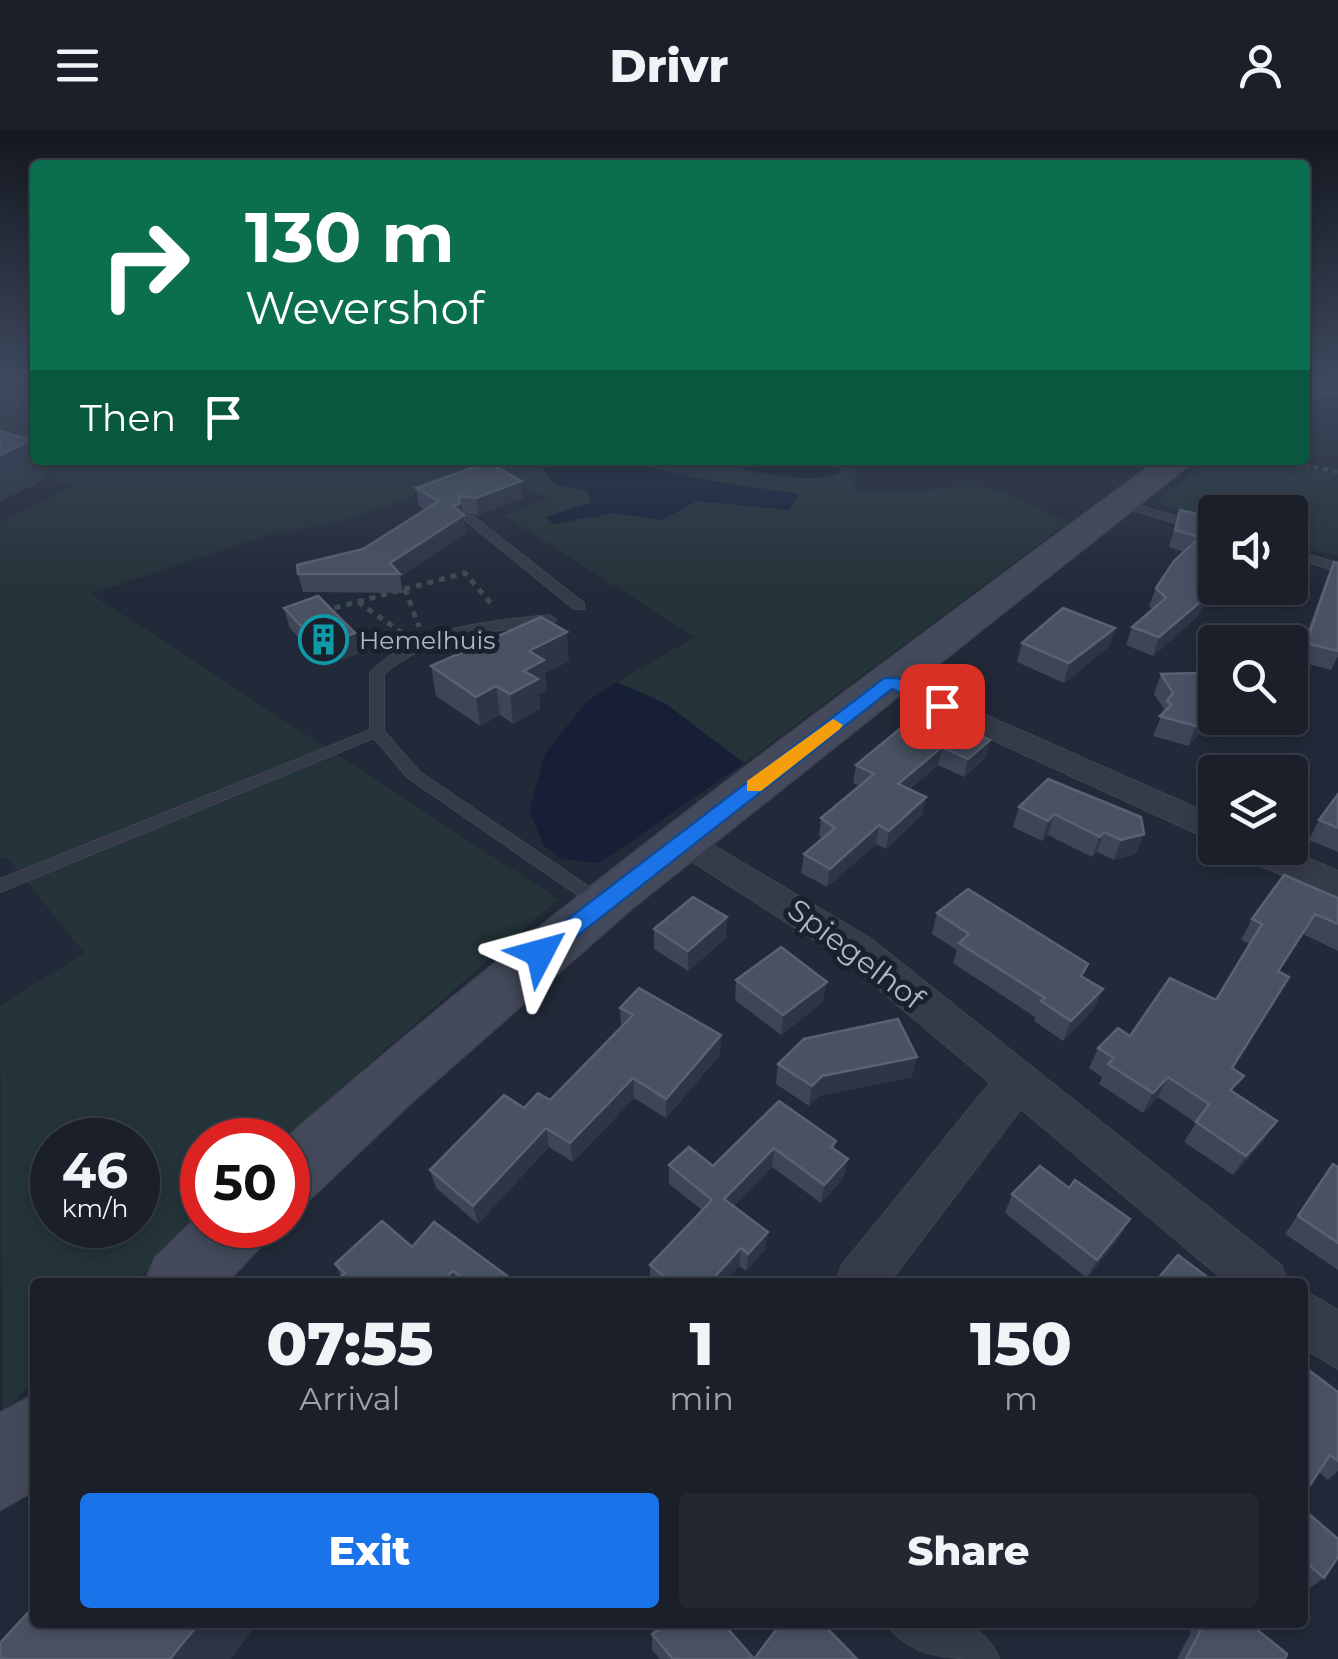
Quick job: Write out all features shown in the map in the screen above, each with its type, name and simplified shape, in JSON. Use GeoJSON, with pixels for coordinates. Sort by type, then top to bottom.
{"type":"FeatureCollection","features":[{"type":"Feature","properties":{"kind":"main road"},"geometry":{"type":"LineString","coordinates":[[310,1156],[427,1047],[602,903],[1173,465]]}},
{"type":"Feature","properties":{"kind":"main road"},"geometry":{"type":"LineString","coordinates":[[184,1278],[213,1248]]}},
{"type":"Feature","properties":{"kind":"main road"},"geometry":{"type":"LineString","coordinates":[[0,1470],[30,1438]]}},
{"type":"Feature","properties":{"kind":"street"},"geometry":{"type":"LineString","coordinates":[[890,682],[1198,822]]}},
{"type":"Feature","properties":{"kind":"street","name":"Spiegelhof"},"geometry":{"type":"LineString","coordinates":[[684,840],[856,948],[1258,1278]]}},
{"type":"Feature","properties":{"kind":"street"},"geometry":{"type":"LineString","coordinates":[[1292,865],[1338,886]]}},
{"type":"Feature","properties":{"kind":"street"},"geometry":{"type":"LineString","coordinates":[[863,1278],[1018,1082]]}},
{"type":"Feature","properties":{"kind":"street"},"geometry":{"type":"LineString","coordinates":[[1308,1319],[1338,1343]]}},
{"type":"Feature","properties":{"kind":"street"},"geometry":{"type":"LineString","coordinates":[[925,1628],[968,1659]]}},
{"type":"Feature","properties":{"kind":"lane"},"geometry":{"type":"LineString","coordinates":[[1122,504],[1198,526]]}},
{"type":"Feature","properties":{"kind":"lane"},"geometry":{"type":"LineString","coordinates":[[469,518],[579,606]]}},
{"type":"Feature","properties":{"kind":"lane"},"geometry":{"type":"LineString","coordinates":[[1308,558],[1338,567]]}},
{"type":"Feature","properties":{"kind":"lane"},"geometry":{"type":"LineString","coordinates":[[550,619],[489,627],[425,646],[382,667],[376,673],[377,732],[414,776],[602,903]]}},
{"type":"Feature","properties":{"kind":"lane"},"geometry":{"type":"LineString","coordinates":[[0,886],[377,732]]}},
{"type":"Feature","properties":{"kind":"path"},"geometry":{"type":"LineString","coordinates":[[1306,465],[1338,472]]}},
{"type":"Feature","properties":{"kind":"path"},"geometry":{"type":"LineString","coordinates":[[382,667],[326,612],[465,573],[494,606],[489,627]]}},
{"type":"Feature","properties":{"kind":"path"},"geometry":{"type":"LineString","coordinates":[[405,589],[425,646]]}},
{"type":"Feature","properties":{"kind":"path"},"geometry":{"type":"LineString","coordinates":[[357,602],[425,646]]}},
{"type":"Feature","properties":{"kind":"shaded area"},"geometry":{"type":"Polygon","coordinates":[[[0,449],[30,449],[30,465],[482,465],[396,503],[339,522],[271,534],[91,594],[558,899],[307,1118],[180,1118],[180,1239],[140,1278],[30,1278],[30,1386],[3,1412],[0,1006],[84,953],[7,857],[0,859],[0,523],[74,486],[0,465],[0,449]]]}},
{"type":"Feature","properties":{"kind":"shaded area"},"geometry":{"type":"Polygon","coordinates":[[[486,465],[543,465],[587,491],[594,518],[613,513],[661,520],[697,501],[788,510],[798,494],[700,479],[641,465],[733,465],[806,477],[829,465],[844,465],[858,474],[851,490],[897,494],[980,488],[1020,499],[1069,522],[744,763],[666,704],[617,682],[695,637],[504,516],[547,498],[486,465]]]}},
{"type":"Feature","properties":{"kind":"shaded area"},"geometry":{"type":"Polygon","coordinates":[[[1204,465],[1298,465],[1338,474],[1338,556],[1308,547],[1308,495],[1198,495],[1198,515],[1156,502],[1204,465]]]}},
{"type":"Feature","properties":{"kind":"water"},"geometry":{"type":"Polygon","coordinates":[[[641,465],[700,479],[799,494],[789,510],[697,501],[661,520],[613,513],[553,524],[546,517],[593,502],[587,491],[556,486],[542,468],[641,465]]]}},
{"type":"Feature","properties":{"kind":"water"},"geometry":{"type":"Polygon","coordinates":[[[724,465],[833,465],[842,471],[813,478],[724,465]]]}},
{"type":"Feature","properties":{"kind":"water"},"geometry":{"type":"Polygon","coordinates":[[[617,682],[666,704],[744,763],[610,856],[596,863],[561,859],[544,846],[529,811],[545,754],[586,702],[617,682]]]}},
{"type":"Feature","properties":{"kind":"building"},"geometry":{"type":"Polygon","coordinates":[[[480,465],[493,465],[521,481],[476,498],[460,496],[459,504],[453,506],[464,515],[390,563],[400,574],[298,574],[297,565],[363,549],[439,501],[416,488],[480,465]]]}},
{"type":"Feature","properties":{"kind":"building"},"geometry":{"type":"Polygon","coordinates":[[[1180,510],[1198,514],[1198,536],[1175,530],[1180,510]]]}},
{"type":"Feature","properties":{"kind":"building"},"geometry":{"type":"Polygon","coordinates":[[[1198,539],[1198,604],[1159,637],[1132,627],[1166,598],[1156,588],[1174,561],[1198,539]]]}},
{"type":"Feature","properties":{"kind":"building"},"geometry":{"type":"Polygon","coordinates":[[[1334,562],[1338,563],[1338,651],[1308,644],[1334,562]]]}},
{"type":"Feature","properties":{"kind":"building"},"geometry":{"type":"Polygon","coordinates":[[[318,596],[355,633],[320,646],[284,608],[318,596]]]}},
{"type":"Feature","properties":{"kind":"building"},"geometry":{"type":"Polygon","coordinates":[[[1063,608],[1115,628],[1069,663],[1022,643],[1063,608]]]}},
{"type":"Feature","properties":{"kind":"building"},"geometry":{"type":"Polygon","coordinates":[[[541,617],[567,632],[529,651],[544,660],[524,671],[538,679],[510,694],[496,686],[476,697],[431,666],[541,617]]]}},
{"type":"Feature","properties":{"kind":"building"},"geometry":{"type":"Polygon","coordinates":[[[1161,674],[1198,676],[1196,726],[1160,716],[1171,705],[1167,701],[1173,693],[1161,674]]]}},
{"type":"Feature","properties":{"kind":"building"},"geometry":{"type":"Polygon","coordinates":[[[924,709],[990,740],[968,759],[942,747],[898,784],[926,797],[889,831],[879,825],[830,869],[804,854],[835,828],[821,818],[874,774],[856,765],[924,709]]]}},
{"type":"Feature","properties":{"kind":"building"},"geometry":{"type":"Polygon","coordinates":[[[1048,779],[1141,817],[1144,834],[1121,840],[1104,832],[1100,837],[1054,814],[1048,821],[1019,807],[1048,779]]]}},
{"type":"Feature","properties":{"kind":"building"},"geometry":{"type":"Polygon","coordinates":[[[1338,794],[1338,828],[1319,820],[1338,794]]]}},
{"type":"Feature","properties":{"kind":"building"},"geometry":{"type":"Polygon","coordinates":[[[1284,875],[1338,898],[1338,924],[1315,914],[1278,971],[1289,977],[1232,1068],[1244,1076],[1230,1090],[1277,1121],[1246,1156],[1196,1122],[1209,1104],[1168,1077],[1153,1093],[1108,1064],[1114,1058],[1098,1048],[1118,1028],[1130,1036],[1170,978],[1216,1000],[1262,924],[1252,919],[1284,875]]]}},
{"type":"Feature","properties":{"kind":"building"},"geometry":{"type":"Polygon","coordinates":[[[968,889],[1088,964],[1081,976],[1103,989],[1071,1021],[1041,1001],[1045,998],[959,943],[969,934],[937,913],[968,889]]]}},
{"type":"Feature","properties":{"kind":"building"},"geometry":{"type":"Polygon","coordinates":[[[693,897],[727,917],[688,951],[654,929],[693,897]]]}},
{"type":"Feature","properties":{"kind":"building"},"geometry":{"type":"Polygon","coordinates":[[[781,947],[827,982],[783,1015],[736,980],[781,947]]]}},
{"type":"Feature","properties":{"kind":"building"},"geometry":{"type":"Polygon","coordinates":[[[639,988],[721,1035],[666,1099],[633,1078],[570,1143],[546,1128],[473,1206],[430,1170],[504,1095],[524,1108],[538,1093],[550,1100],[633,1015],[620,1008],[639,988]]]}},
{"type":"Feature","properties":{"kind":"building"},"geometry":{"type":"Polygon","coordinates":[[[898,1019],[917,1057],[822,1076],[812,1086],[778,1064],[804,1039],[898,1019]]]}},
{"type":"Feature","properties":{"kind":"building"},"geometry":{"type":"Polygon","coordinates":[[[779,1101],[836,1141],[831,1147],[848,1159],[824,1185],[774,1148],[724,1199],[768,1232],[748,1254],[741,1248],[714,1278],[666,1278],[650,1265],[712,1200],[669,1165],[689,1147],[713,1166],[779,1101]]]}},
{"type":"Feature","properties":{"kind":"building"},"geometry":{"type":"Polygon","coordinates":[[[1333,1164],[1338,1167],[1338,1243],[1298,1216],[1333,1164]]]}},
{"type":"Feature","properties":{"kind":"building"},"geometry":{"type":"Polygon","coordinates":[[[1040,1166],[1069,1188],[1075,1180],[1130,1219],[1097,1260],[1012,1194],[1040,1166]]]}},
{"type":"Feature","properties":{"kind":"building"},"geometry":{"type":"Polygon","coordinates":[[[382,1221],[412,1247],[434,1222],[510,1278],[463,1278],[453,1271],[445,1278],[339,1278],[345,1273],[335,1264],[382,1221]]]}},
{"type":"Feature","properties":{"kind":"building"},"geometry":{"type":"Polygon","coordinates":[[[1178,1255],[1209,1278],[1158,1278],[1178,1255]]]}},
{"type":"Feature","properties":{"kind":"building"},"geometry":{"type":"Polygon","coordinates":[[[1308,1370],[1338,1392],[1338,1461],[1330,1455],[1308,1488],[1308,1370]]]}},
{"type":"Feature","properties":{"kind":"building"},"geometry":{"type":"Polygon","coordinates":[[[1308,1513],[1338,1539],[1338,1557],[1324,1578],[1308,1564],[1308,1513]]]}},
{"type":"Feature","properties":{"kind":"building"},"geometry":{"type":"Polygon","coordinates":[[[30,1610],[30,1628],[195,1628],[170,1659],[0,1659],[0,1643],[30,1610]]]}},
{"type":"Feature","properties":{"kind":"building"},"geometry":{"type":"Polygon","coordinates":[[[660,1628],[727,1628],[754,1659],[673,1659],[652,1634],[660,1628]]]}},
{"type":"Feature","properties":{"kind":"building"},"geometry":{"type":"Polygon","coordinates":[[[777,1628],[827,1628],[857,1659],[754,1659],[777,1628]]]}},
{"type":"Feature","properties":{"kind":"building"},"geometry":{"type":"Polygon","coordinates":[[[1202,1628],[1255,1628],[1287,1654],[1285,1659],[1186,1659],[1202,1628]]]}},
{"type":"Feature","properties":{"kind":"slow traffic"},"geometry":{"type":"LineString","coordinates":[[754,786],[833,725]]}},
{"type":"Feature","properties":{"kind":"place","name":"Hemelhuis"},"geometry":{"type":"Point","coordinates":[324,640]}},
{"type":"Feature","properties":{"kind":"route"},"geometry":{"type":"LineString","coordinates":[[540,953],[890,682],[942,706]]}}]}
